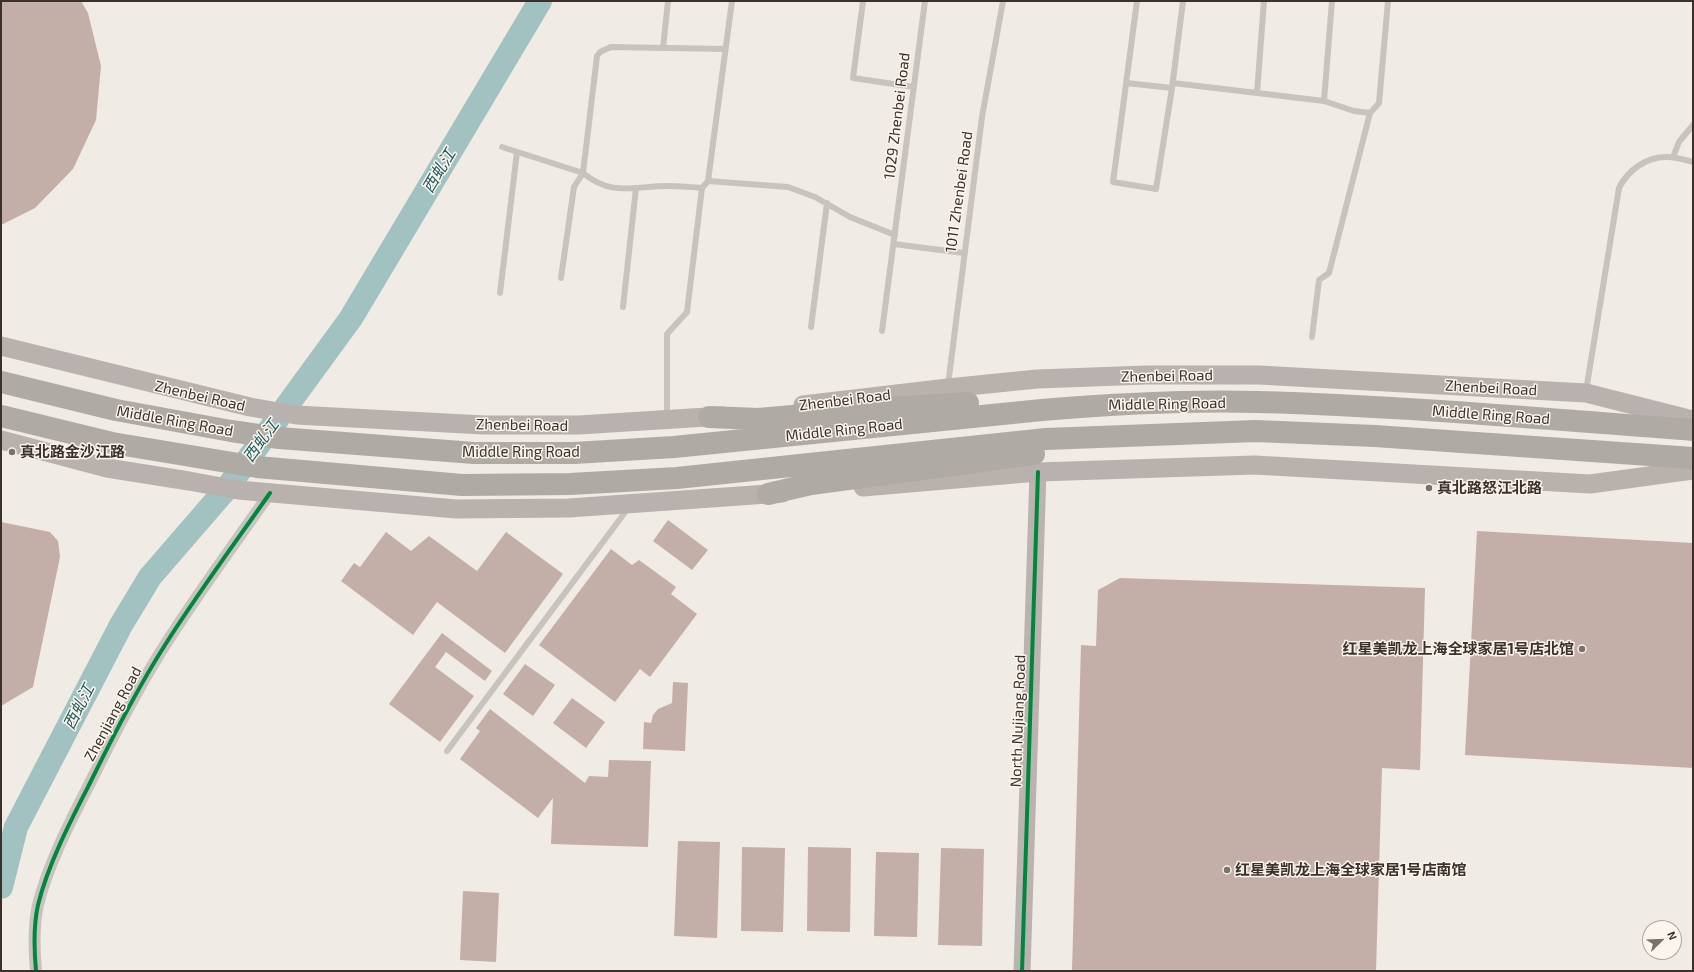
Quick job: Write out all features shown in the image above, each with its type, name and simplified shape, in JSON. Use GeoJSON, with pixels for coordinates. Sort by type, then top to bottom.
{"type":"FeatureCollection","features":[{"type":"Feature","properties":{"kind":"highway","name":"Middle Ring Road"},"geometry":{"type":"LineString","coordinates":[[1,382],[116,410],[231,431],[279,438],[474,453],[574,453],[674,447],[1095,406],[1257,402],[1375,407],[1693,430]]}},
{"type":"Feature","properties":{"kind":"highway"},"geometry":{"type":"LineString","coordinates":[[709,417],[758,419],[874,409],[981,403],[1095,406]]}},
{"type":"Feature","properties":{"kind":"highway","name":"Middle Ring Road"},"geometry":{"type":"LineString","coordinates":[[1,416],[112,443],[210,458],[257,467],[462,484],[570,484],[677,478],[1046,439],[1256,431],[1375,436],[1693,458]]}},
{"type":"Feature","properties":{"kind":"highway"},"geometry":{"type":"LineString","coordinates":[[768,494],[811,484],[925,470],[996,459],[1173,443],[1256,431]]}},
{"type":"Feature","properties":{"kind":"main road","name":"Zhenbei Road"},"geometry":{"type":"LineString","coordinates":[[1,346],[250,408],[296,415],[484,425],[579,426],[709,417],[948,388],[1037,379],[1147,375],[1258,375],[1586,393],[1693,420]]}},
{"type":"Feature","properties":{"kind":"main road"},"geometry":{"type":"LineString","coordinates":[[1,440],[107,468],[238,490],[456,509],[569,508],[768,494],[1038,472],[1255,465],[1590,484],[1693,470]]}},
{"type":"Feature","properties":{"kind":"street","name":"North Nujiang Road"},"geometry":{"type":"LineString","coordinates":[[1022,971],[1038,472]]}},
{"type":"Feature","properties":{"kind":"street","name":"Zhenjiang Road"},"geometry":{"type":"LineString","coordinates":[[36,971],[34,940],[38,906],[44,884],[78,806],[133,698],[165,645],[270,493]]}},
{"type":"Feature","properties":{"kind":"lane"},"geometry":{"type":"LineString","coordinates":[[663,48],[668,1]]}},
{"type":"Feature","properties":{"kind":"lane"},"geometry":{"type":"LineString","coordinates":[[667,420],[667,334],[687,312],[702,188],[708,181],[732,1]]}},
{"type":"Feature","properties":{"kind":"lane"},"geometry":{"type":"LineString","coordinates":[[863,1],[853,78],[914,86]]}},
{"type":"Feature","properties":{"kind":"lane","name":"1029 Zhenbei Road"},"geometry":{"type":"LineString","coordinates":[[882,331],[925,1]]}},
{"type":"Feature","properties":{"kind":"lane","name":"1011 Zhenbei Road"},"geometry":{"type":"LineString","coordinates":[[948,388],[982,117],[1003,1]]}},
{"type":"Feature","properties":{"kind":"lane"},"geometry":{"type":"LineString","coordinates":[[1137,1],[1112,182],[1156,189],[1173,86],[1184,1]]}},
{"type":"Feature","properties":{"kind":"lane"},"geometry":{"type":"LineString","coordinates":[[1256,93],[1264,1]]}},
{"type":"Feature","properties":{"kind":"lane"},"geometry":{"type":"LineString","coordinates":[[1324,101],[1332,1]]}},
{"type":"Feature","properties":{"kind":"lane"},"geometry":{"type":"LineString","coordinates":[[1312,337],[1319,280],[1329,273],[1370,113],[1379,103],[1388,1]]}},
{"type":"Feature","properties":{"kind":"lane"},"geometry":{"type":"LineString","coordinates":[[561,278],[574,187],[583,173],[597,56],[600,52],[611,47],[726,49]]}},
{"type":"Feature","properties":{"kind":"lane"},"geometry":{"type":"LineString","coordinates":[[1126,83],[1256,93],[1324,101],[1354,111],[1370,113]]}},
{"type":"Feature","properties":{"kind":"lane"},"geometry":{"type":"LineString","coordinates":[[1673,158],[1679,142],[1693,125]]}},
{"type":"Feature","properties":{"kind":"lane"},"geometry":{"type":"LineString","coordinates":[[502,147],[583,173],[602,186],[617,189],[669,186],[702,188]]}},
{"type":"Feature","properties":{"kind":"lane"},"geometry":{"type":"LineString","coordinates":[[500,293],[517,152]]}},
{"type":"Feature","properties":{"kind":"lane"},"geometry":{"type":"LineString","coordinates":[[1586,393],[1618,188],[1627,175],[1644,162],[1662,157],[1693,162]]}},
{"type":"Feature","properties":{"kind":"lane"},"geometry":{"type":"LineString","coordinates":[[708,181],[788,187],[827,203],[850,217],[895,235]]}},
{"type":"Feature","properties":{"kind":"lane"},"geometry":{"type":"LineString","coordinates":[[623,308],[636,188]]}},
{"type":"Feature","properties":{"kind":"lane"},"geometry":{"type":"LineString","coordinates":[[811,327],[827,203]]}},
{"type":"Feature","properties":{"kind":"lane"},"geometry":{"type":"LineString","coordinates":[[894,244],[964,253]]}},
{"type":"Feature","properties":{"kind":"lane"},"geometry":{"type":"LineString","coordinates":[[447,751],[632,504]]}},
{"type":"Feature","properties":{"kind":"building"},"geometry":{"type":"Polygon","coordinates":[[[1,1],[81,1],[88,13],[101,66],[96,120],[73,169],[35,208],[1,225],[1,1]]]}},
{"type":"Feature","properties":{"kind":"building"},"geometry":{"type":"Polygon","coordinates":[[[668,520],[708,550],[692,570],[653,541],[668,520]]]}},
{"type":"Feature","properties":{"kind":"building"},"geometry":{"type":"Polygon","coordinates":[[[1,522],[50,532],[58,541],[60,557],[33,687],[1,706],[1,522]]]}},
{"type":"Feature","properties":{"kind":"building","name":"红星美凯龙上海全球家居1号店北馆"},"geometry":{"type":"Polygon","coordinates":[[[1477,531],[1693,543],[1693,768],[1465,755],[1477,531]]]}},
{"type":"Feature","properties":{"kind":"building"},"geometry":{"type":"Polygon","coordinates":[[[386,532],[411,551],[429,536],[477,571],[506,532],[563,574],[505,653],[437,602],[413,635],[341,581],[354,563],[360,567],[386,532]]]}},
{"type":"Feature","properties":{"kind":"building"},"geometry":{"type":"Polygon","coordinates":[[[611,549],[632,565],[639,560],[676,587],[671,594],[697,614],[650,677],[640,669],[615,702],[539,645],[611,549]]]}},
{"type":"Feature","properties":{"kind":"building","name":"红星美凯龙上海全球家居1号店南馆"},"geometry":{"type":"Polygon","coordinates":[[[1120,578],[1425,588],[1420,770],[1382,768],[1376,971],[1072,971],[1081,645],[1096,646],[1098,590],[1120,578]]]}},
{"type":"Feature","properties":{"kind":"building"},"geometry":{"type":"Polygon","coordinates":[[[442,633],[492,671],[485,681],[446,652],[435,667],[474,696],[440,742],[389,704],[442,633]]]}},
{"type":"Feature","properties":{"kind":"building"},"geometry":{"type":"Polygon","coordinates":[[[525,664],[555,685],[533,716],[503,694],[525,664]]]}},
{"type":"Feature","properties":{"kind":"building"},"geometry":{"type":"Polygon","coordinates":[[[673,682],[688,683],[685,751],[643,749],[644,722],[651,723],[653,715],[658,709],[672,703],[673,682]]]}},
{"type":"Feature","properties":{"kind":"building"},"geometry":{"type":"Polygon","coordinates":[[[572,698],[605,722],[586,748],[553,723],[572,698]]]}},
{"type":"Feature","properties":{"kind":"building"},"geometry":{"type":"Polygon","coordinates":[[[490,709],[585,783],[589,776],[608,777],[609,760],[651,761],[648,847],[551,844],[553,798],[538,818],[460,759],[480,731],[476,728],[490,709]]]}},
{"type":"Feature","properties":{"kind":"building"},"geometry":{"type":"Polygon","coordinates":[[[678,841],[720,842],[717,938],[674,936],[678,841]]]}},
{"type":"Feature","properties":{"kind":"building"},"geometry":{"type":"Polygon","coordinates":[[[742,847],[785,848],[783,932],[741,931],[742,847]]]}},
{"type":"Feature","properties":{"kind":"building"},"geometry":{"type":"Polygon","coordinates":[[[808,847],[851,848],[850,932],[807,931],[808,847]]]}},
{"type":"Feature","properties":{"kind":"building"},"geometry":{"type":"Polygon","coordinates":[[[941,848],[984,849],[982,946],[938,945],[941,848]]]}},
{"type":"Feature","properties":{"kind":"building"},"geometry":{"type":"Polygon","coordinates":[[[876,852],[919,853],[917,937],[874,936],[876,852]]]}},
{"type":"Feature","properties":{"kind":"building"},"geometry":{"type":"Polygon","coordinates":[[[463,891],[499,893],[496,962],[460,960],[463,891]]]}},
{"type":"Feature","properties":{"kind":"waterway","name":"西虬江"},"geometry":{"type":"LineString","coordinates":[[1,887],[16,827],[121,625],[150,577],[227,488],[351,318],[540,1]]}},
{"type":"Feature","properties":{"kind":"cycle path"},"geometry":{"type":"LineString","coordinates":[[1022,971],[1038,472]]}},
{"type":"Feature","properties":{"kind":"cycle path"},"geometry":{"type":"LineString","coordinates":[[36,971],[34,938],[38,905],[54,858],[68,827],[116,730],[165,645],[190,606],[270,493]]}},
{"type":"Feature","properties":{"kind":"place","name":"真北路金沙江路"},"geometry":{"type":"Point","coordinates":[12,452]}},
{"type":"Feature","properties":{"kind":"place","name":"真北路怒江北路"},"geometry":{"type":"Point","coordinates":[1429,488]}},
{"type":"Feature","properties":{"kind":"place","name":"红星美凯龙上海全球家居1号店北馆"},"geometry":{"type":"Point","coordinates":[1582,649]}},
{"type":"Feature","properties":{"kind":"place","name":"红星美凯龙上海全球家居1号店南馆"},"geometry":{"type":"Point","coordinates":[1227,870]}}]}
